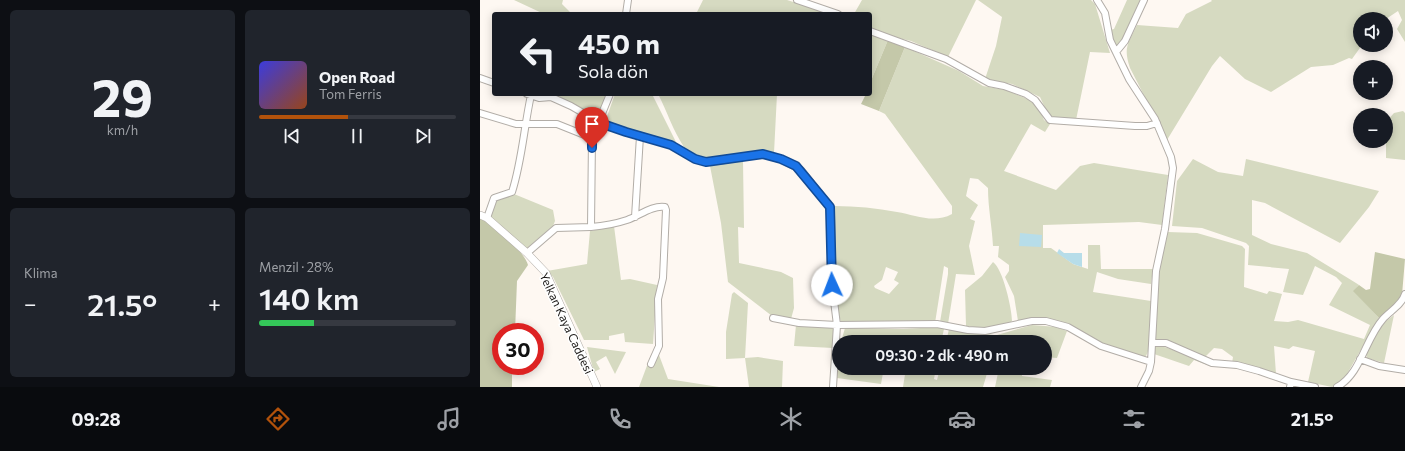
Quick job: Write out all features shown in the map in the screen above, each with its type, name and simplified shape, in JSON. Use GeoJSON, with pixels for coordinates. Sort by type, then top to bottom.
{"type":"FeatureCollection","features":[{"type":"Feature","properties":{"kind":"street"},"geometry":{"type":"LineString","coordinates":[[626,12],[628,0]]}},
{"type":"Feature","properties":{"kind":"street"},"geometry":{"type":"LineString","coordinates":[[797,0],[832,12]]}},
{"type":"Feature","properties":{"kind":"street"},"geometry":{"type":"LineString","coordinates":[[1097,0],[1105,13],[1110,40],[1157,123],[1171,157],[1173,168],[1165,230],[1156,271],[1153,343],[1150,371],[1141,387]]}},
{"type":"Feature","properties":{"kind":"street"},"geometry":{"type":"LineString","coordinates":[[1116,52],[1125,40],[1144,0]]}},
{"type":"Feature","properties":{"kind":"street"},"geometry":{"type":"LineString","coordinates":[[872,32],[946,59],[989,83],[1004,86],[1026,94],[1035,100],[1050,120],[1135,126],[1147,126],[1157,123]]}},
{"type":"Feature","properties":{"kind":"street"},"geometry":{"type":"LineString","coordinates":[[480,78],[492,82]]}},
{"type":"Feature","properties":{"kind":"street"},"geometry":{"type":"LineString","coordinates":[[483,217],[494,198],[512,192],[517,176],[529,96]]}},
{"type":"Feature","properties":{"kind":"street"},"geometry":{"type":"LineString","coordinates":[[532,96],[539,98],[551,97],[571,106],[600,123],[671,145],[695,159],[706,162],[763,154],[789,162],[801,170],[830,207],[832,285],[837,325],[833,387]]}},
{"type":"Feature","properties":{"kind":"street"},"geometry":{"type":"LineString","coordinates":[[590,227],[592,138],[600,123],[609,96]]}},
{"type":"Feature","properties":{"kind":"street"},"geometry":{"type":"LineString","coordinates":[[480,113],[524,125],[557,124],[592,138]]}},
{"type":"Feature","properties":{"kind":"street"},"geometry":{"type":"LineString","coordinates":[[635,217],[640,136]]}},
{"type":"Feature","properties":{"kind":"street"},"geometry":{"type":"LineString","coordinates":[[527,253],[556,228],[605,226],[635,217],[659,206],[665,207],[663,278],[658,299],[659,346],[651,364]]}},
{"type":"Feature","properties":{"kind":"street","name":"Yelkan Kaya Caddesi"},"geometry":{"type":"LineString","coordinates":[[483,217],[527,253],[546,274],[596,387]]}},
{"type":"Feature","properties":{"kind":"street"},"geometry":{"type":"LineString","coordinates":[[1337,387],[1344,383],[1360,359],[1378,327],[1401,302],[1405,294]]}},
{"type":"Feature","properties":{"kind":"street"},"geometry":{"type":"LineString","coordinates":[[773,318],[799,323],[837,325],[937,324],[968,330],[985,331],[1032,321],[1046,321],[1068,327],[1101,346],[1151,362]]}},
{"type":"Feature","properties":{"kind":"street"},"geometry":{"type":"LineString","coordinates":[[1153,343],[1166,343],[1212,363],[1252,369],[1290,384],[1315,387]]}},
{"type":"Feature","properties":{"kind":"street"},"geometry":{"type":"LineString","coordinates":[[1360,359],[1378,366],[1405,370]]}},
{"type":"Feature","properties":{"kind":"green space"},"geometry":{"type":"Polygon","coordinates":[[[514,0],[563,0],[562,4],[570,12],[540,12],[514,0]]]}},
{"type":"Feature","properties":{"kind":"green space"},"geometry":{"type":"Polygon","coordinates":[[[703,0],[787,0],[822,11],[821,12],[697,12],[703,0]]]}},
{"type":"Feature","properties":{"kind":"green space"},"geometry":{"type":"Polygon","coordinates":[[[862,0],[976,0],[948,57],[911,41],[885,35],[872,29],[872,12],[855,12],[862,0]]]}},
{"type":"Feature","properties":{"kind":"green space"},"geometry":{"type":"Polygon","coordinates":[[[978,0],[1091,0],[1095,4],[1110,53],[1090,52],[1076,120],[1053,117],[1047,110],[1040,97],[1012,84],[985,79],[996,46],[1002,17],[978,0]]]}},
{"type":"Feature","properties":{"kind":"green space"},"geometry":{"type":"Polygon","coordinates":[[[1127,0],[1141,0],[1123,40],[1116,48],[1110,30],[1114,29],[1127,0]]]}},
{"type":"Feature","properties":{"kind":"green space"},"geometry":{"type":"Polygon","coordinates":[[[1211,0],[1405,0],[1405,42],[1397,29],[1402,20],[1398,11],[1393,14],[1393,12],[1353,12],[1353,52],[1357,52],[1352,59],[1349,58],[1333,65],[1311,67],[1271,92],[1245,79],[1220,56],[1212,66],[1167,140],[1130,68],[1127,55],[1129,41],[1137,25],[1178,28],[1186,14],[1212,1],[1211,0]]]}},
{"type":"Feature","properties":{"kind":"green space"},"geometry":{"type":"Polygon","coordinates":[[[872,36],[888,40],[872,78],[872,36]]]}},
{"type":"Feature","properties":{"kind":"green space"},"geometry":{"type":"Polygon","coordinates":[[[888,40],[905,47],[879,111],[861,104],[865,96],[872,96],[872,78],[888,40]]]}},
{"type":"Feature","properties":{"kind":"green space"},"geometry":{"type":"Polygon","coordinates":[[[905,47],[959,71],[983,86],[1006,90],[1037,103],[1044,120],[1050,124],[1045,132],[1031,124],[1004,171],[1056,190],[1080,166],[1094,163],[1168,175],[1162,225],[1139,222],[1043,225],[1043,248],[1051,248],[1073,264],[1088,269],[1088,245],[1100,245],[1101,269],[1153,269],[1151,284],[1118,279],[1097,272],[1093,292],[1151,301],[1150,344],[1146,356],[1140,357],[1103,344],[1070,326],[1018,321],[1014,296],[1005,277],[1009,271],[1009,265],[998,257],[999,246],[993,246],[988,188],[978,179],[970,178],[966,196],[978,205],[970,219],[975,221],[969,246],[975,275],[956,274],[948,324],[940,322],[948,274],[948,268],[944,266],[935,323],[841,323],[835,298],[835,206],[874,208],[931,219],[945,217],[952,214],[952,206],[885,114],[879,111],[905,47]],[[886,267],[882,280],[874,286],[875,288],[889,294],[899,283],[894,280],[898,272],[886,267]]]}},
{"type":"Feature","properties":{"kind":"green space"},"geometry":{"type":"Polygon","coordinates":[[[558,96],[605,96],[598,117],[558,96]]]}},
{"type":"Feature","properties":{"kind":"green space"},"geometry":{"type":"Polygon","coordinates":[[[614,96],[653,96],[676,142],[673,144],[605,122],[614,96]]]}},
{"type":"Feature","properties":{"kind":"green space"},"geometry":{"type":"Polygon","coordinates":[[[659,96],[777,96],[774,153],[752,154],[726,158],[701,158],[691,154],[684,147],[673,128],[659,96]]]}},
{"type":"Feature","properties":{"kind":"green space"},"geometry":{"type":"Polygon","coordinates":[[[1403,111],[1405,113],[1405,160],[1386,158],[1386,148],[1393,148],[1394,113],[1403,111]]]}},
{"type":"Feature","properties":{"kind":"green space"},"geometry":{"type":"Polygon","coordinates":[[[1193,159],[1218,172],[1243,176],[1246,159],[1379,191],[1369,207],[1340,243],[1265,203],[1252,200],[1252,235],[1271,244],[1307,253],[1356,283],[1359,285],[1354,291],[1379,318],[1343,381],[1332,387],[1308,382],[1315,351],[1293,346],[1289,349],[1274,346],[1276,374],[1232,363],[1233,357],[1222,349],[1214,348],[1205,357],[1166,340],[1155,339],[1158,272],[1168,232],[1197,233],[1242,246],[1245,249],[1244,287],[1267,294],[1269,291],[1282,294],[1274,321],[1288,322],[1298,320],[1364,339],[1370,325],[1329,305],[1342,283],[1336,277],[1315,266],[1303,295],[1283,292],[1289,269],[1248,265],[1249,246],[1246,243],[1202,228],[1172,226],[1177,181],[1193,159]]]}},
{"type":"Feature","properties":{"kind":"green space"},"geometry":{"type":"Polygon","coordinates":[[[743,161],[744,228],[738,227],[739,263],[781,272],[793,278],[794,308],[791,319],[772,316],[728,282],[721,223],[710,166],[743,161]]]}},
{"type":"Feature","properties":{"kind":"green space"},"geometry":{"type":"Polygon","coordinates":[[[514,194],[553,210],[555,221],[553,226],[526,249],[489,218],[496,200],[514,194]]]}},
{"type":"Feature","properties":{"kind":"green space"},"geometry":{"type":"Polygon","coordinates":[[[480,218],[492,225],[507,238],[521,252],[528,265],[517,281],[515,323],[492,323],[492,375],[512,375],[512,387],[480,387],[480,218]]]}},
{"type":"Feature","properties":{"kind":"green space"},"geometry":{"type":"Polygon","coordinates":[[[614,226],[621,280],[630,279],[657,285],[653,344],[625,342],[624,333],[609,336],[609,340],[584,340],[553,277],[547,271],[587,264],[590,231],[614,226]]]}},
{"type":"Feature","properties":{"kind":"green space"},"geometry":{"type":"Polygon","coordinates":[[[1375,252],[1405,259],[1402,295],[1397,303],[1379,318],[1353,291],[1359,285],[1366,290],[1370,289],[1375,252]]]}},
{"type":"Feature","properties":{"kind":"green space"},"geometry":{"type":"Polygon","coordinates":[[[993,262],[1000,272],[1009,299],[1012,321],[996,328],[966,326],[965,290],[982,276],[993,262]]]}},
{"type":"Feature","properties":{"kind":"green space"},"geometry":{"type":"Polygon","coordinates":[[[734,292],[748,303],[745,358],[726,359],[726,332],[732,294],[734,292]]]}},
{"type":"Feature","properties":{"kind":"green space"},"geometry":{"type":"Polygon","coordinates":[[[1394,315],[1384,363],[1367,358],[1366,354],[1381,325],[1394,315]]]}},
{"type":"Feature","properties":{"kind":"green space"},"geometry":{"type":"Polygon","coordinates":[[[796,325],[832,327],[834,331],[834,335],[832,335],[832,348],[794,346],[796,325]]]}},
{"type":"Feature","properties":{"kind":"green space"},"geometry":{"type":"Polygon","coordinates":[[[1032,325],[1057,327],[1067,331],[1057,358],[1052,358],[1052,335],[997,335],[1032,325]]]}},
{"type":"Feature","properties":{"kind":"green space"},"geometry":{"type":"Polygon","coordinates":[[[939,327],[944,329],[943,335],[843,335],[845,328],[903,329],[939,327]]]}},
{"type":"Feature","properties":{"kind":"green space"},"geometry":{"type":"Polygon","coordinates":[[[949,329],[994,335],[948,335],[949,329]]]}},
{"type":"Feature","properties":{"kind":"green space"},"geometry":{"type":"Polygon","coordinates":[[[1158,345],[1195,357],[1210,366],[1194,360],[1189,366],[1154,354],[1155,346],[1158,345]]]}},
{"type":"Feature","properties":{"kind":"green space"},"geometry":{"type":"Polygon","coordinates":[[[587,347],[626,352],[615,374],[606,356],[596,362],[600,369],[594,372],[587,347]]]}},
{"type":"Feature","properties":{"kind":"green space"},"geometry":{"type":"Polygon","coordinates":[[[656,347],[668,379],[719,387],[639,387],[651,355],[656,347]]]}},
{"type":"Feature","properties":{"kind":"green space"},"geometry":{"type":"Polygon","coordinates":[[[758,357],[783,361],[782,387],[749,387],[745,358],[758,357]]]}},
{"type":"Feature","properties":{"kind":"green space"},"geometry":{"type":"Polygon","coordinates":[[[837,375],[883,375],[881,384],[837,378],[837,375]]]}},
{"type":"Feature","properties":{"kind":"green space"},"geometry":{"type":"Polygon","coordinates":[[[905,375],[935,375],[934,379],[937,380],[938,375],[987,375],[983,387],[903,387],[905,375]]]}},
{"type":"Feature","properties":{"kind":"green space"},"geometry":{"type":"Polygon","coordinates":[[[998,375],[1022,375],[1052,380],[1050,387],[995,387],[998,375]]]}},
{"type":"Feature","properties":{"kind":"water"},"geometry":{"type":"Polygon","coordinates":[[[1020,233],[1042,235],[1041,247],[1019,246],[1020,233]]]}},
{"type":"Feature","properties":{"kind":"water"},"geometry":{"type":"Polygon","coordinates":[[[1059,249],[1064,253],[1082,253],[1082,267],[1073,264],[1057,253],[1059,249]]]}},
{"type":"Feature","properties":{"kind":"route"},"geometry":{"type":"LineString","coordinates":[[592,148],[592,138],[600,123],[671,145],[695,159],[706,162],[763,154],[789,162],[801,170],[825,198],[830,207],[832,214],[832,285]]}}]}
